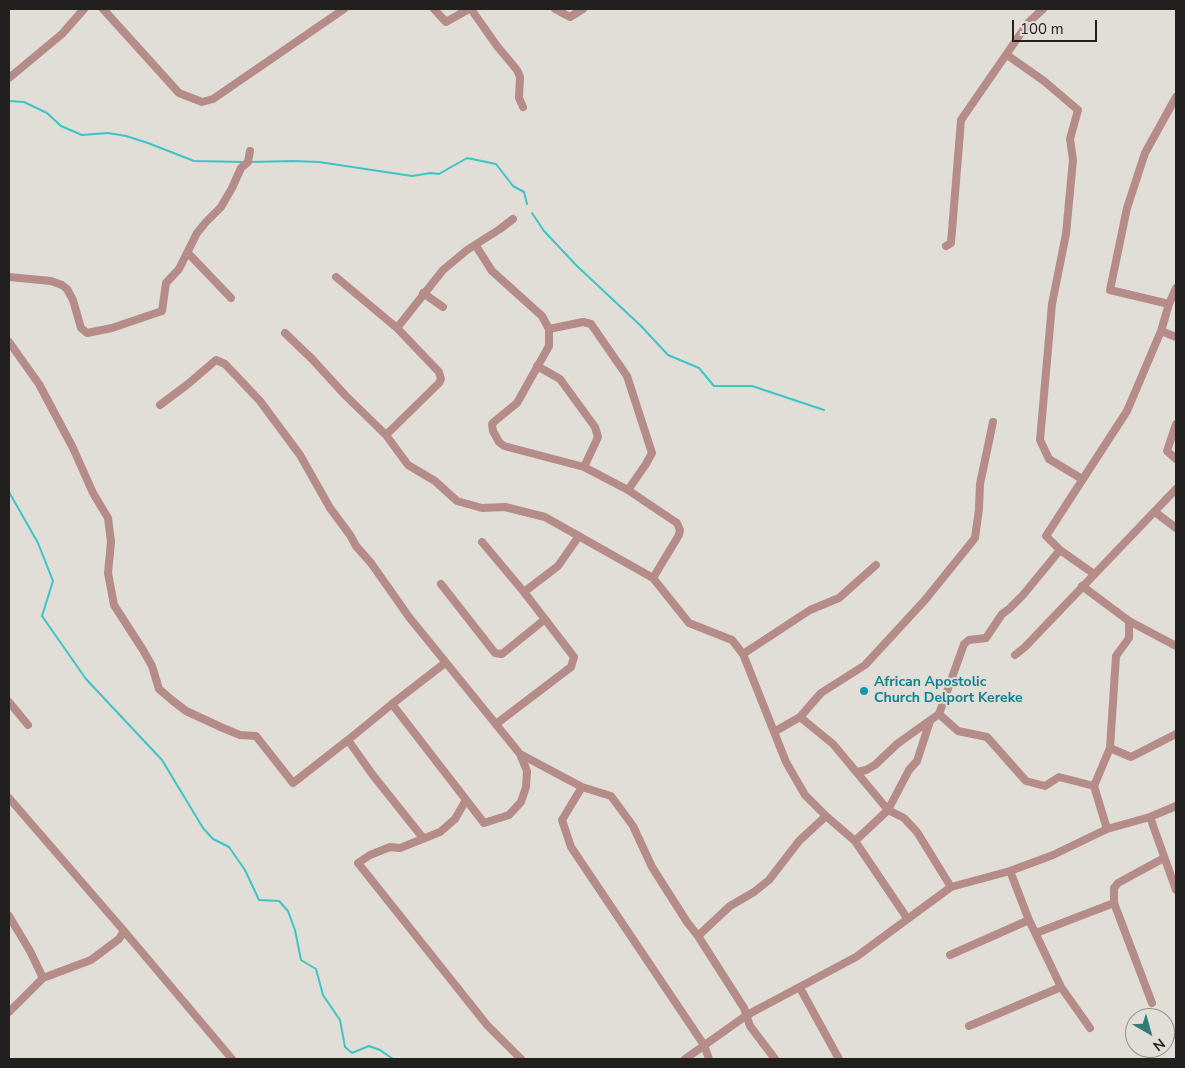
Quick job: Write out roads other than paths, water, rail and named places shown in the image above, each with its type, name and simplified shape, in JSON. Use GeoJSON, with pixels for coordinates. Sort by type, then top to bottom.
{"type":"FeatureCollection","features":[{"type":"Feature","properties":{"kind":"street"},"geometry":{"type":"LineString","coordinates":[[9,78],[62,34],[84,9]]}},
{"type":"Feature","properties":{"kind":"street"},"geometry":{"type":"LineString","coordinates":[[103,9],[179,93],[202,102],[213,99],[344,9]]}},
{"type":"Feature","properties":{"kind":"street"},"geometry":{"type":"LineString","coordinates":[[434,9],[446,22],[470,9],[520,77],[519,98],[523,106]]}},
{"type":"Feature","properties":{"kind":"street"},"geometry":{"type":"LineString","coordinates":[[555,9],[570,17],[583,9]]}},
{"type":"Feature","properties":{"kind":"street"},"geometry":{"type":"LineString","coordinates":[[946,246],[951,243],[961,120],[1028,23],[1043,9]]}},
{"type":"Feature","properties":{"kind":"street"},"geometry":{"type":"LineString","coordinates":[[1007,56],[1044,81],[1078,110],[1070,139],[1073,160],[1066,234],[1052,304],[1040,440],[1049,459],[1082,478]]}},
{"type":"Feature","properties":{"kind":"street"},"geometry":{"type":"LineString","coordinates":[[1169,304],[1110,290],[1127,208],[1145,153],[1176,97]]}},
{"type":"Feature","properties":{"kind":"street"},"geometry":{"type":"LineString","coordinates":[[9,277],[51,281],[62,285],[73,300],[81,328],[87,333],[112,328],[162,311],[166,284],[179,269],[197,233],[221,207],[241,168],[248,162],[250,151]]}},
{"type":"Feature","properties":{"kind":"street"},"geometry":{"type":"LineString","coordinates":[[397,328],[443,270],[513,219]]}},
{"type":"Feature","properties":{"kind":"street"},"geometry":{"type":"LineString","coordinates":[[476,246],[492,271],[542,316],[549,329],[549,346],[517,403],[492,424],[493,431],[499,442],[504,446],[584,467],[628,490],[677,523],[680,530],[679,535],[653,578]]}},
{"type":"Feature","properties":{"kind":"street"},"geometry":{"type":"LineString","coordinates":[[188,253],[231,298]]}},
{"type":"Feature","properties":{"kind":"street"},"geometry":{"type":"LineString","coordinates":[[336,277],[397,328],[440,372],[441,378],[439,383],[386,434]]}},
{"type":"Feature","properties":{"kind":"street"},"geometry":{"type":"LineString","coordinates":[[1094,574],[1060,550],[1046,536],[1127,411],[1161,331],[1176,288]]}},
{"type":"Feature","properties":{"kind":"street"},"geometry":{"type":"LineString","coordinates":[[423,294],[443,306]]}},
{"type":"Feature","properties":{"kind":"street"},"geometry":{"type":"LineString","coordinates":[[549,329],[582,322],[591,324],[627,376],[652,453],[628,490]]}},
{"type":"Feature","properties":{"kind":"street"},"geometry":{"type":"LineString","coordinates":[[1161,331],[1176,336]]}},
{"type":"Feature","properties":{"kind":"street"},"geometry":{"type":"LineString","coordinates":[[285,332],[346,396],[386,434],[408,464],[435,481],[457,501],[482,508],[505,507],[545,517],[653,578],[689,624],[732,640],[743,654],[786,762],[805,795],[855,841],[907,918]]}},
{"type":"Feature","properties":{"kind":"street"},"geometry":{"type":"LineString","coordinates":[[9,342],[39,384],[93,494],[108,518],[111,542],[109,578],[114,605],[148,658],[157,678],[159,688],[186,711],[240,735],[256,736],[293,783],[445,663]]}},
{"type":"Feature","properties":{"kind":"street"},"geometry":{"type":"LineString","coordinates":[[160,405],[216,360],[225,364],[260,401],[300,455],[330,508],[356,546],[371,562],[398,603],[445,663],[520,754],[527,771],[526,787],[520,802],[509,816],[484,823],[392,704]]}},
{"type":"Feature","properties":{"kind":"street"},"geometry":{"type":"LineString","coordinates":[[537,366],[560,379],[595,427],[598,437],[584,467]]}},
{"type":"Feature","properties":{"kind":"street"},"geometry":{"type":"LineString","coordinates":[[774,732],[800,717],[821,693],[865,665],[925,600],[975,538],[980,484],[993,422]]}},
{"type":"Feature","properties":{"kind":"street"},"geometry":{"type":"LineString","coordinates":[[1176,424],[1167,451],[1176,459]]}},
{"type":"Feature","properties":{"kind":"street"},"geometry":{"type":"LineString","coordinates":[[1015,654],[1025,647],[1176,489]]}},
{"type":"Feature","properties":{"kind":"street"},"geometry":{"type":"LineString","coordinates":[[1155,512],[1176,528]]}},
{"type":"Feature","properties":{"kind":"street"},"geometry":{"type":"LineString","coordinates":[[524,592],[558,566],[579,536]]}},
{"type":"Feature","properties":{"kind":"street"},"geometry":{"type":"LineString","coordinates":[[482,542],[524,592],[574,657],[571,667],[496,724]]}},
{"type":"Feature","properties":{"kind":"street"},"geometry":{"type":"LineString","coordinates":[[857,772],[875,765],[897,744],[939,714],[964,644],[969,640],[986,638],[1002,614],[1023,595],[1060,550]]}},
{"type":"Feature","properties":{"kind":"street"},"geometry":{"type":"LineString","coordinates":[[743,654],[810,610],[839,598],[876,565]]}},
{"type":"Feature","properties":{"kind":"street"},"geometry":{"type":"LineString","coordinates":[[441,584],[496,653],[502,654],[508,650],[544,620]]}},
{"type":"Feature","properties":{"kind":"street"},"geometry":{"type":"LineString","coordinates":[[1082,586],[1129,621],[1176,646]]}},
{"type":"Feature","properties":{"kind":"street"},"geometry":{"type":"LineString","coordinates":[[1107,828],[1094,786],[1110,748],[1116,656],[1129,638],[1129,621]]}},
{"type":"Feature","properties":{"kind":"street"},"geometry":{"type":"LineString","coordinates":[[9,702],[28,725]]}},
{"type":"Feature","properties":{"kind":"street"},"geometry":{"type":"LineString","coordinates":[[939,714],[958,731],[987,738],[1026,781],[1045,786],[1059,777],[1094,786]]}},
{"type":"Feature","properties":{"kind":"street"},"geometry":{"type":"LineString","coordinates":[[800,717],[833,744],[888,810],[904,818],[917,832],[951,887]]}},
{"type":"Feature","properties":{"kind":"street"},"geometry":{"type":"LineString","coordinates":[[855,841],[888,810],[909,770],[917,760],[930,721]]}},
{"type":"Feature","properties":{"kind":"street"},"geometry":{"type":"LineString","coordinates":[[1110,748],[1132,757],[1176,734]]}},
{"type":"Feature","properties":{"kind":"street"},"geometry":{"type":"LineString","coordinates":[[348,740],[377,781],[423,838]]}},
{"type":"Feature","properties":{"kind":"street"},"geometry":{"type":"LineString","coordinates":[[520,754],[582,787],[611,796],[633,826],[652,867],[744,1008],[750,1026],[775,1059]]}},
{"type":"Feature","properties":{"kind":"street"},"geometry":{"type":"LineString","coordinates":[[582,787],[562,820],[571,847],[704,1045],[709,1059]]}},
{"type":"Feature","properties":{"kind":"street"},"geometry":{"type":"LineString","coordinates":[[9,798],[232,1059]]}},
{"type":"Feature","properties":{"kind":"street"},"geometry":{"type":"LineString","coordinates":[[466,800],[455,819],[440,832],[400,848],[390,847],[370,855],[358,863],[487,1025],[521,1059]]}},
{"type":"Feature","properties":{"kind":"street"},"geometry":{"type":"LineString","coordinates":[[685,1059],[747,1015],[856,957],[951,887],[1010,871],[1053,855],[1107,828],[1150,817],[1176,806]]}},
{"type":"Feature","properties":{"kind":"street"},"geometry":{"type":"LineString","coordinates":[[698,936],[730,906],[754,892],[769,880],[799,841],[826,816]]}},
{"type":"Feature","properties":{"kind":"street"},"geometry":{"type":"LineString","coordinates":[[1150,817],[1176,890]]}},
{"type":"Feature","properties":{"kind":"street"},"geometry":{"type":"LineString","coordinates":[[1152,1003],[1114,902],[1114,888],[1118,883],[1164,858]]}},
{"type":"Feature","properties":{"kind":"street"},"geometry":{"type":"LineString","coordinates":[[1010,871],[1029,920],[1060,988],[1090,1028]]}},
{"type":"Feature","properties":{"kind":"street"},"geometry":{"type":"LineString","coordinates":[[1036,933],[1114,902]]}},
{"type":"Feature","properties":{"kind":"street"},"geometry":{"type":"LineString","coordinates":[[9,916],[30,951],[43,978]]}},
{"type":"Feature","properties":{"kind":"street"},"geometry":{"type":"LineString","coordinates":[[950,955],[1029,920]]}},
{"type":"Feature","properties":{"kind":"street"},"geometry":{"type":"LineString","coordinates":[[9,1012],[43,978],[91,960],[119,938],[124,931]]}},
{"type":"Feature","properties":{"kind":"street"},"geometry":{"type":"LineString","coordinates":[[800,988],[839,1059]]}},
{"type":"Feature","properties":{"kind":"street"},"geometry":{"type":"LineString","coordinates":[[969,1026],[1060,988]]}},
{"type":"Feature","properties":{"kind":"waterway"},"geometry":{"type":"LineString","coordinates":[[9,101],[24,102],[47,113],[61,126],[82,135],[108,133],[126,136],[194,161],[243,162]]}},
{"type":"Feature","properties":{"kind":"waterway"},"geometry":{"type":"LineString","coordinates":[[251,162],[319,162],[412,176],[431,173],[439,174],[467,158],[496,164],[513,186],[524,192],[527,204]]}},
{"type":"Feature","properties":{"kind":"waterway"},"geometry":{"type":"LineString","coordinates":[[532,213],[544,231],[577,266],[641,326],[668,355],[699,368],[714,386],[752,386],[824,410]]}},
{"type":"Feature","properties":{"kind":"waterway"},"geometry":{"type":"LineString","coordinates":[[9,492],[38,543],[53,581],[42,616],[86,679],[162,760],[203,828],[213,839],[229,847],[245,870],[259,900],[279,901],[288,911],[295,930],[301,960],[316,969],[323,995],[340,1020],[345,1047],[352,1053],[369,1046],[380,1050],[393,1059]]}},
{"type":"Feature","properties":{"kind":"place","name":"African Apostolic Church Delport Kereke"},"geometry":{"type":"Point","coordinates":[864,691]}}]}
